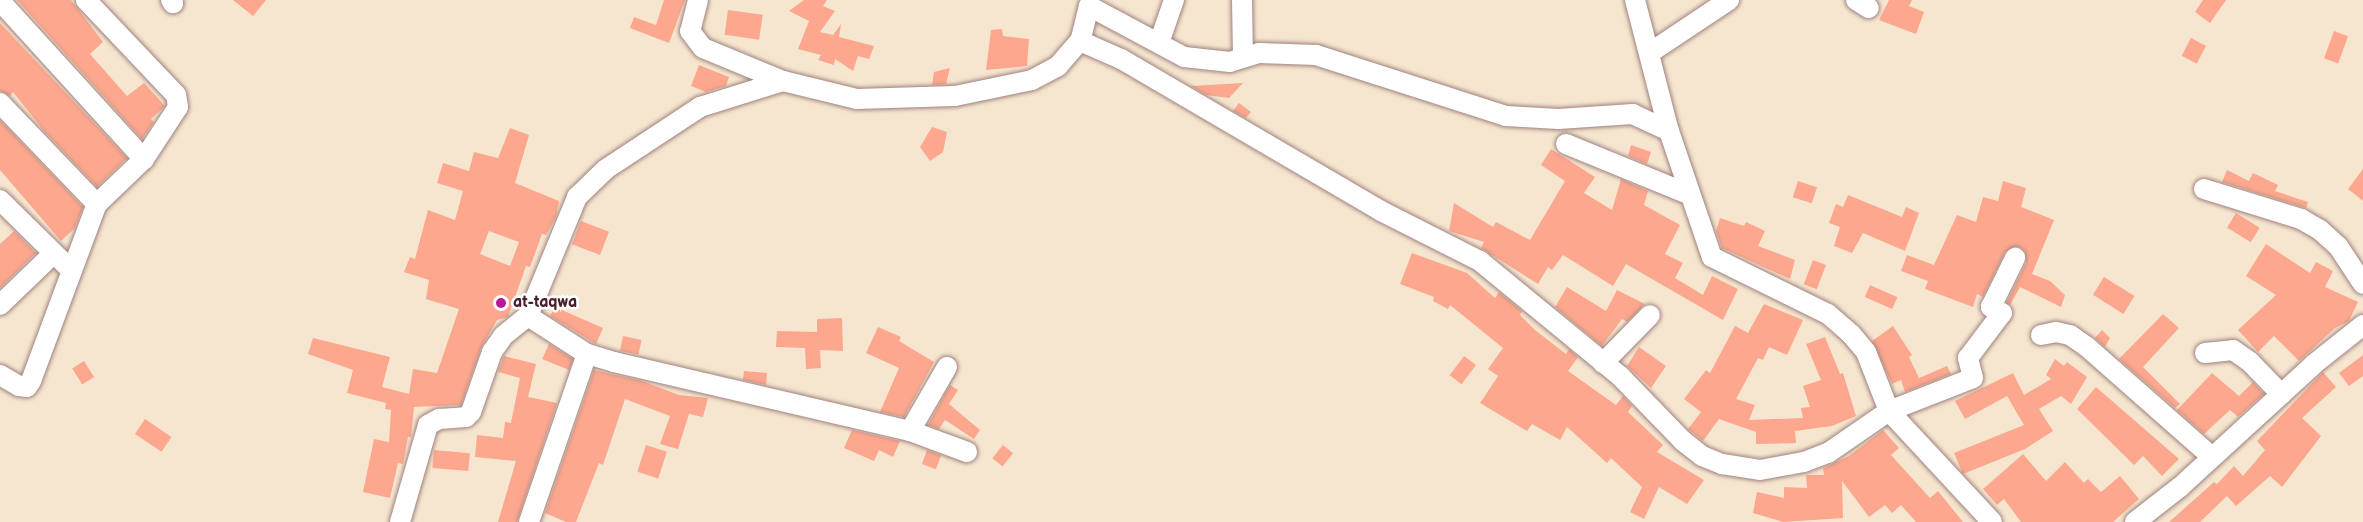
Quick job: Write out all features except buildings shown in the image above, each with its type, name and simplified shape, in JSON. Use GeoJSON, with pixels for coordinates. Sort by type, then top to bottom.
{"type":"FeatureCollection","features":[{"type":"Feature","properties":{"kind":"street"},"geometry":{"type":"LineString","coordinates":[[0,375],[19,386],[27,387],[97,204],[144,159],[176,114],[178,101],[86,0]]}},
{"type":"Feature","properties":{"kind":"street"},"geometry":{"type":"LineString","coordinates":[[698,0],[690,31],[704,48],[783,81],[857,99],[955,96],[1032,80],[1058,66],[1080,41],[1087,3],[1184,57],[1210,62],[1230,62],[1243,57],[1316,55],[1506,116],[1558,120],[1633,114],[1669,131]]}},
{"type":"Feature","properties":{"kind":"street"},"geometry":{"type":"LineString","coordinates":[[1159,43],[1174,0]]}},
{"type":"Feature","properties":{"kind":"street"},"geometry":{"type":"LineString","coordinates":[[1242,0],[1243,57]]}},
{"type":"Feature","properties":{"kind":"street"},"geometry":{"type":"LineString","coordinates":[[1635,0],[1688,194],[1713,257],[1828,314],[1851,333],[1866,352],[1889,411],[1992,522]]}},
{"type":"Feature","properties":{"kind":"street"},"geometry":{"type":"LineString","coordinates":[[1651,52],[1729,0]]}},
{"type":"Feature","properties":{"kind":"street"},"geometry":{"type":"LineString","coordinates":[[0,2],[144,159]]}},
{"type":"Feature","properties":{"kind":"street"},"geometry":{"type":"LineString","coordinates":[[1080,41],[1121,59],[1380,211],[1480,261],[1603,363],[1702,456],[1750,468],[1781,469],[1828,453],[1889,411],[1973,378],[1968,358],[2002,313],[1991,307],[2015,258]]}},
{"type":"Feature","properties":{"kind":"street"},"geometry":{"type":"LineString","coordinates":[[400,522],[428,425],[439,419],[466,417],[471,412],[492,352],[503,336],[528,316],[578,197],[591,182],[700,107],[783,81]]}},
{"type":"Feature","properties":{"kind":"street"},"geometry":{"type":"LineString","coordinates":[[0,103],[97,204]]}},
{"type":"Feature","properties":{"kind":"street"},"geometry":{"type":"LineString","coordinates":[[1566,144],[1688,194]]}},
{"type":"Feature","properties":{"kind":"street"},"geometry":{"type":"LineString","coordinates":[[2204,189],[2301,219],[2320,230],[2338,246],[2363,284]]}},
{"type":"Feature","properties":{"kind":"street"},"geometry":{"type":"LineString","coordinates":[[2,206],[52,255],[71,270]]}},
{"type":"Feature","properties":{"kind":"street"},"geometry":{"type":"LineString","coordinates":[[0,305],[52,255]]}},
{"type":"Feature","properties":{"kind":"street"},"geometry":{"type":"LineString","coordinates":[[1603,363],[1650,315]]}},
{"type":"Feature","properties":{"kind":"street"},"geometry":{"type":"LineString","coordinates":[[528,316],[586,354],[772,402],[910,431],[967,452]]}},
{"type":"Feature","properties":{"kind":"street"},"geometry":{"type":"LineString","coordinates":[[2135,522],[2363,325]]}},
{"type":"Feature","properties":{"kind":"street"},"geometry":{"type":"LineString","coordinates":[[2041,335],[2056,332],[2070,335],[2086,345],[2212,457]]}},
{"type":"Feature","properties":{"kind":"street"},"geometry":{"type":"LineString","coordinates":[[2205,353],[2233,351],[2250,362],[2281,394]]}},
{"type":"Feature","properties":{"kind":"street"},"geometry":{"type":"LineString","coordinates":[[529,522],[586,354]]}},
{"type":"Feature","properties":{"kind":"street"},"geometry":{"type":"LineString","coordinates":[[910,431],[947,367]]}},
{"type":"Feature","properties":{"kind":"place","name":"at-taqwa"},"geometry":{"type":"Point","coordinates":[501,303]}}]}
